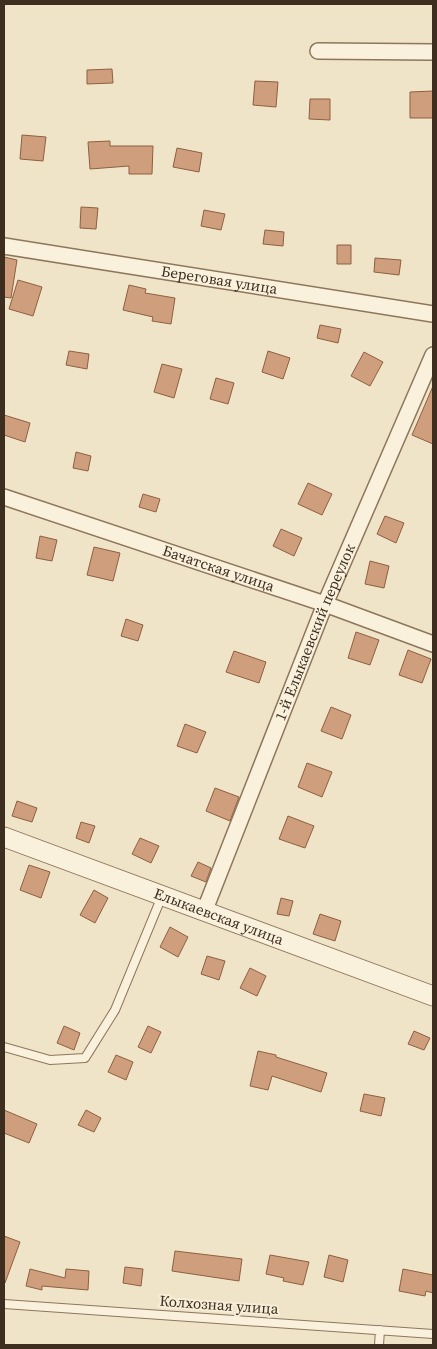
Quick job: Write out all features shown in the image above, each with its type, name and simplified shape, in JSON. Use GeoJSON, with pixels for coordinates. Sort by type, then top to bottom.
{"type":"FeatureCollection","features":[{"type":"Feature","properties":{"kind":"street"},"geometry":{"type":"LineString","coordinates":[[318,51],[433,52]]}},
{"type":"Feature","properties":{"kind":"street","name":"Береговая улица"},"geometry":{"type":"LineString","coordinates":[[4,246],[433,314]]}},
{"type":"Feature","properties":{"kind":"street","name":"1-й Елыкаевский переулок"},"geometry":{"type":"LineString","coordinates":[[204,912],[325,604],[433,355]]}},
{"type":"Feature","properties":{"kind":"street","name":"Бачатская улица"},"geometry":{"type":"LineString","coordinates":[[4,497],[325,604],[433,644]]}},
{"type":"Feature","properties":{"kind":"street","name":"Елыкаевская улица"},"geometry":{"type":"LineString","coordinates":[[4,837],[433,996]]}},
{"type":"Feature","properties":{"kind":"lane"},"geometry":{"type":"LineString","coordinates":[[4,1047],[50,1060],[85,1058],[115,1010],[163,895]]}},
{"type":"Feature","properties":{"kind":"lane","name":"Колхозная улица"},"geometry":{"type":"LineString","coordinates":[[4,1304],[433,1334]]}},
{"type":"Feature","properties":{"kind":"lane"},"geometry":{"type":"LineString","coordinates":[[378,1345],[380,1330]]}},
{"type":"Feature","properties":{"kind":"building"},"geometry":{"type":"Polygon","coordinates":[[[112,69],[113,83],[87,84],[87,70],[112,69]]]}},
{"type":"Feature","properties":{"kind":"building"},"geometry":{"type":"Polygon","coordinates":[[[255,81],[278,82],[276,107],[253,105],[255,81]]]}},
{"type":"Feature","properties":{"kind":"building"},"geometry":{"type":"Polygon","coordinates":[[[433,91],[433,118],[410,118],[410,92],[433,91]]]}},
{"type":"Feature","properties":{"kind":"building"},"geometry":{"type":"Polygon","coordinates":[[[310,99],[330,99],[330,120],[309,119],[310,99]]]}},
{"type":"Feature","properties":{"kind":"building"},"geometry":{"type":"Polygon","coordinates":[[[22,135],[46,137],[43,161],[20,159],[22,135]]]}},
{"type":"Feature","properties":{"kind":"building"},"geometry":{"type":"Polygon","coordinates":[[[110,141],[110,146],[153,146],[152,174],[129,174],[129,166],[90,169],[88,142],[110,141]]]}},
{"type":"Feature","properties":{"kind":"building"},"geometry":{"type":"Polygon","coordinates":[[[177,148],[202,153],[199,172],[173,167],[177,148]]]}},
{"type":"Feature","properties":{"kind":"building"},"geometry":{"type":"Polygon","coordinates":[[[81,207],[98,208],[96,229],[80,228],[81,207]]]}},
{"type":"Feature","properties":{"kind":"building"},"geometry":{"type":"Polygon","coordinates":[[[204,210],[225,214],[221,230],[201,226],[204,210]]]}},
{"type":"Feature","properties":{"kind":"building"},"geometry":{"type":"Polygon","coordinates":[[[265,230],[284,232],[283,246],[263,244],[265,230]]]}},
{"type":"Feature","properties":{"kind":"building"},"geometry":{"type":"Polygon","coordinates":[[[337,245],[351,245],[351,264],[337,264],[337,245]]]}},
{"type":"Feature","properties":{"kind":"building"},"geometry":{"type":"Polygon","coordinates":[[[4,257],[17,260],[11,298],[4,297],[4,257]]]}},
{"type":"Feature","properties":{"kind":"building"},"geometry":{"type":"Polygon","coordinates":[[[375,258],[401,260],[399,275],[374,272],[375,258]]]}},
{"type":"Feature","properties":{"kind":"building"},"geometry":{"type":"Polygon","coordinates":[[[18,280],[42,287],[33,316],[9,309],[18,280]]]}},
{"type":"Feature","properties":{"kind":"building"},"geometry":{"type":"Polygon","coordinates":[[[129,285],[146,289],[145,293],[175,298],[171,324],[152,321],[153,317],[123,310],[129,285]]]}},
{"type":"Feature","properties":{"kind":"building"},"geometry":{"type":"Polygon","coordinates":[[[320,325],[341,329],[338,343],[317,338],[320,325]]]}},
{"type":"Feature","properties":{"kind":"building"},"geometry":{"type":"Polygon","coordinates":[[[69,351],[89,354],[87,369],[66,365],[69,351]]]}},
{"type":"Feature","properties":{"kind":"building"},"geometry":{"type":"Polygon","coordinates":[[[268,351],[290,358],[283,379],[262,372],[268,351]]]}},
{"type":"Feature","properties":{"kind":"building"},"geometry":{"type":"Polygon","coordinates":[[[364,352],[383,362],[370,386],[351,376],[364,352]]]}},
{"type":"Feature","properties":{"kind":"building"},"geometry":{"type":"Polygon","coordinates":[[[162,364],[182,369],[174,398],[154,392],[162,364]]]}},
{"type":"Feature","properties":{"kind":"building"},"geometry":{"type":"Polygon","coordinates":[[[216,378],[234,383],[228,404],[210,399],[216,378]]]}},
{"type":"Feature","properties":{"kind":"building"},"geometry":{"type":"Polygon","coordinates":[[[433,386],[433,444],[412,435],[433,386]]]}},
{"type":"Feature","properties":{"kind":"building"},"geometry":{"type":"Polygon","coordinates":[[[4,415],[30,423],[25,442],[4,435],[4,415]]]}},
{"type":"Feature","properties":{"kind":"building"},"geometry":{"type":"Polygon","coordinates":[[[76,452],[91,456],[88,471],[73,468],[76,452]]]}},
{"type":"Feature","properties":{"kind":"building"},"geometry":{"type":"Polygon","coordinates":[[[308,483],[332,494],[322,515],[298,504],[308,483]]]}},
{"type":"Feature","properties":{"kind":"building"},"geometry":{"type":"Polygon","coordinates":[[[143,494],[160,499],[156,512],[139,507],[143,494]]]}},
{"type":"Feature","properties":{"kind":"building"},"geometry":{"type":"Polygon","coordinates":[[[385,516],[404,523],[396,543],[377,534],[385,516]]]}},
{"type":"Feature","properties":{"kind":"building"},"geometry":{"type":"Polygon","coordinates":[[[281,529],[302,538],[294,556],[273,546],[281,529]]]}},
{"type":"Feature","properties":{"kind":"building"},"geometry":{"type":"Polygon","coordinates":[[[40,536],[57,540],[52,561],[36,558],[40,536]]]}},
{"type":"Feature","properties":{"kind":"building"},"geometry":{"type":"Polygon","coordinates":[[[94,547],[120,553],[113,581],[87,575],[94,547]]]}},
{"type":"Feature","properties":{"kind":"building"},"geometry":{"type":"Polygon","coordinates":[[[370,561],[389,566],[384,588],[365,584],[370,561]]]}},
{"type":"Feature","properties":{"kind":"building"},"geometry":{"type":"Polygon","coordinates":[[[126,619],[143,625],[138,641],[121,636],[126,619]]]}},
{"type":"Feature","properties":{"kind":"building"},"geometry":{"type":"Polygon","coordinates":[[[356,632],[379,640],[370,665],[348,658],[356,632]]]}},
{"type":"Feature","properties":{"kind":"building"},"geometry":{"type":"Polygon","coordinates":[[[408,650],[431,659],[422,683],[399,675],[408,650]]]}},
{"type":"Feature","properties":{"kind":"building"},"geometry":{"type":"Polygon","coordinates":[[[234,651],[266,662],[259,683],[226,672],[234,651]]]}},
{"type":"Feature","properties":{"kind":"building"},"geometry":{"type":"Polygon","coordinates":[[[331,707],[351,715],[342,739],[321,731],[331,707]]]}},
{"type":"Feature","properties":{"kind":"building"},"geometry":{"type":"Polygon","coordinates":[[[185,724],[206,732],[197,753],[177,746],[185,724]]]}},
{"type":"Feature","properties":{"kind":"building"},"geometry":{"type":"Polygon","coordinates":[[[307,763],[332,772],[322,797],[298,787],[307,763]]]}},
{"type":"Feature","properties":{"kind":"building"},"geometry":{"type":"Polygon","coordinates":[[[215,788],[239,797],[230,821],[206,811],[215,788]]]}},
{"type":"Feature","properties":{"kind":"building"},"geometry":{"type":"Polygon","coordinates":[[[17,801],[37,808],[32,822],[12,816],[17,801]]]}},
{"type":"Feature","properties":{"kind":"building"},"geometry":{"type":"Polygon","coordinates":[[[288,816],[314,826],[305,848],[279,839],[288,816]]]}},
{"type":"Feature","properties":{"kind":"building"},"geometry":{"type":"Polygon","coordinates":[[[81,822],[95,826],[89,843],[76,838],[81,822]]]}},
{"type":"Feature","properties":{"kind":"building"},"geometry":{"type":"Polygon","coordinates":[[[140,838],[159,846],[151,863],[132,854],[140,838]]]}},
{"type":"Feature","properties":{"kind":"building"},"geometry":{"type":"Polygon","coordinates":[[[198,862],[211,868],[206,882],[191,876],[198,862]]]}},
{"type":"Feature","properties":{"kind":"building"},"geometry":{"type":"Polygon","coordinates":[[[29,865],[50,872],[41,898],[20,890],[29,865]]]}},
{"type":"Feature","properties":{"kind":"building"},"geometry":{"type":"Polygon","coordinates":[[[94,890],[108,898],[95,923],[80,915],[94,890]]]}},
{"type":"Feature","properties":{"kind":"building"},"geometry":{"type":"Polygon","coordinates":[[[281,898],[293,901],[289,916],[277,914],[281,898]]]}},
{"type":"Feature","properties":{"kind":"building"},"geometry":{"type":"Polygon","coordinates":[[[320,914],[341,921],[335,941],[313,934],[320,914]]]}},
{"type":"Feature","properties":{"kind":"building"},"geometry":{"type":"Polygon","coordinates":[[[170,927],[188,937],[178,957],[160,947],[170,927]]]}},
{"type":"Feature","properties":{"kind":"building"},"geometry":{"type":"Polygon","coordinates":[[[207,956],[225,961],[219,980],[201,974],[207,956]]]}},
{"type":"Feature","properties":{"kind":"building"},"geometry":{"type":"Polygon","coordinates":[[[250,968],[266,976],[257,996],[240,988],[250,968]]]}},
{"type":"Feature","properties":{"kind":"building"},"geometry":{"type":"Polygon","coordinates":[[[64,1026],[80,1033],[74,1050],[57,1043],[64,1026]]]}},
{"type":"Feature","properties":{"kind":"building"},"geometry":{"type":"Polygon","coordinates":[[[148,1026],[161,1032],[151,1053],[138,1047],[148,1026]]]}},
{"type":"Feature","properties":{"kind":"building"},"geometry":{"type":"Polygon","coordinates":[[[414,1031],[430,1038],[424,1050],[408,1044],[414,1031]]]}},
{"type":"Feature","properties":{"kind":"building"},"geometry":{"type":"Polygon","coordinates":[[[258,1051],[276,1055],[276,1057],[327,1073],[321,1092],[272,1076],[268,1090],[250,1086],[258,1051]]]}},
{"type":"Feature","properties":{"kind":"building"},"geometry":{"type":"Polygon","coordinates":[[[116,1055],[133,1062],[126,1080],[108,1072],[116,1055]]]}},
{"type":"Feature","properties":{"kind":"building"},"geometry":{"type":"Polygon","coordinates":[[[364,1094],[385,1098],[381,1116],[360,1111],[364,1094]]]}},
{"type":"Feature","properties":{"kind":"building"},"geometry":{"type":"Polygon","coordinates":[[[4,1110],[37,1124],[29,1143],[4,1133],[4,1110]]]}},
{"type":"Feature","properties":{"kind":"building"},"geometry":{"type":"Polygon","coordinates":[[[86,1110],[101,1118],[94,1132],[78,1125],[86,1110]]]}},
{"type":"Feature","properties":{"kind":"building"},"geometry":{"type":"Polygon","coordinates":[[[4,1236],[20,1242],[5,1283],[4,1282],[4,1236]]]}},
{"type":"Feature","properties":{"kind":"building"},"geometry":{"type":"Polygon","coordinates":[[[175,1251],[242,1259],[239,1281],[172,1271],[175,1251]]]}},
{"type":"Feature","properties":{"kind":"building"},"geometry":{"type":"Polygon","coordinates":[[[270,1255],[309,1262],[303,1285],[283,1281],[284,1278],[266,1274],[270,1255]]]}},
{"type":"Feature","properties":{"kind":"building"},"geometry":{"type":"Polygon","coordinates":[[[329,1255],[348,1260],[343,1282],[324,1277],[329,1255]]]}},
{"type":"Feature","properties":{"kind":"building"},"geometry":{"type":"Polygon","coordinates":[[[125,1267],[143,1269],[141,1286],[123,1283],[125,1267]]]}},
{"type":"Feature","properties":{"kind":"building"},"geometry":{"type":"Polygon","coordinates":[[[30,1269],[65,1278],[66,1269],[89,1271],[88,1290],[42,1286],[42,1290],[26,1286],[30,1269]]]}},
{"type":"Feature","properties":{"kind":"building"},"geometry":{"type":"Polygon","coordinates":[[[403,1269],[433,1275],[433,1293],[426,1291],[425,1296],[399,1291],[403,1269]]]}}]}
